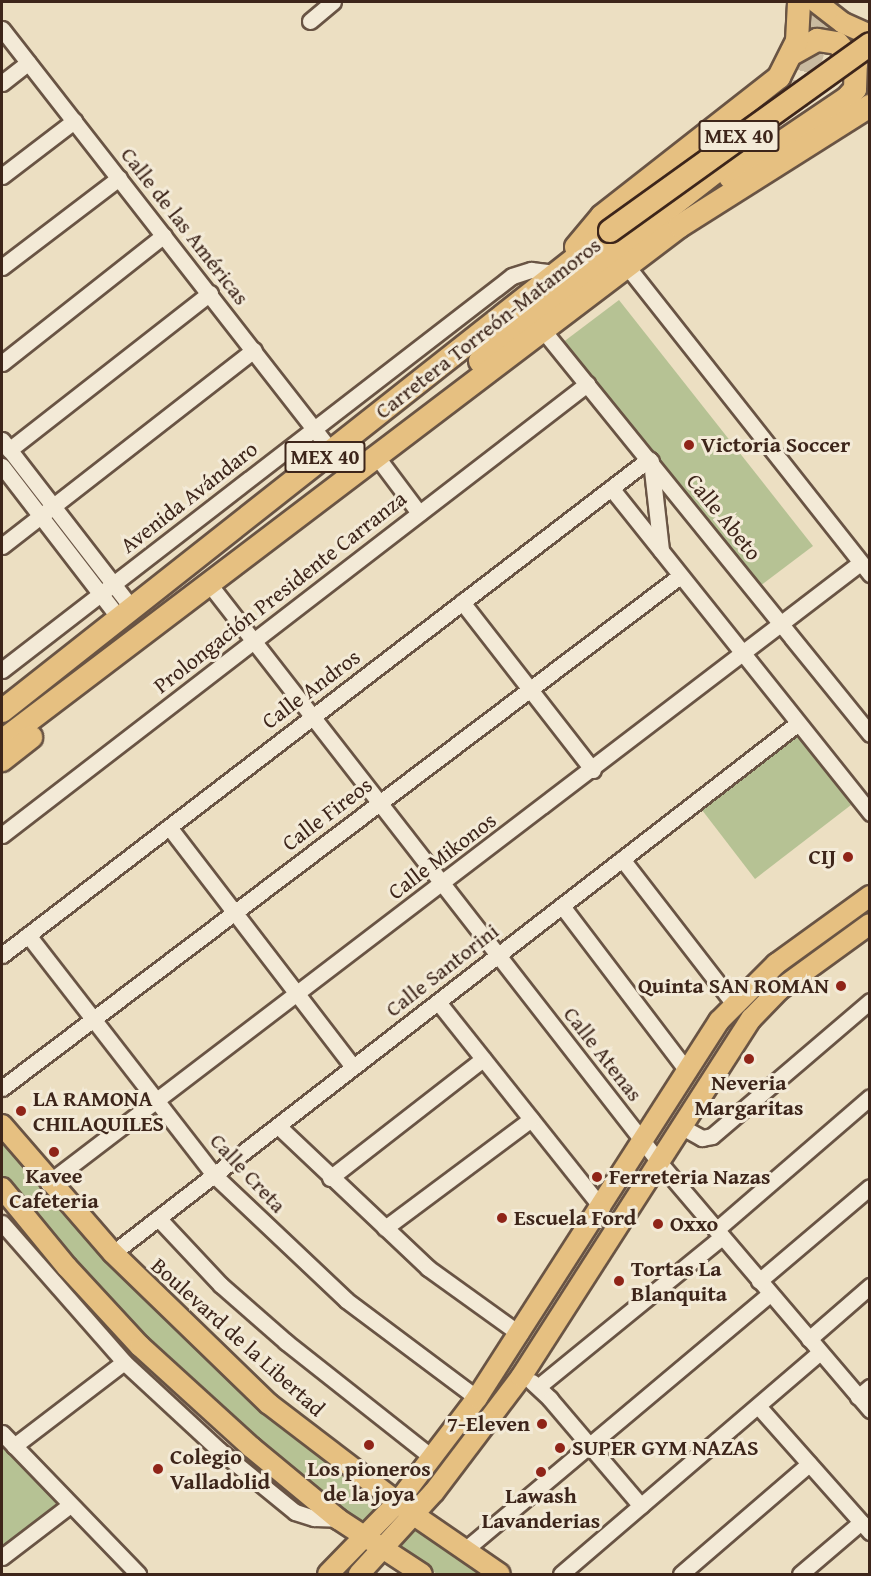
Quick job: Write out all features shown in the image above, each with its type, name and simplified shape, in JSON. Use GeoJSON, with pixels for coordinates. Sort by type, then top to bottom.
{"type":"FeatureCollection","features":[{"type":"Feature","properties":{"kind":"highway"},"geometry":{"type":"LineString","coordinates":[[562,267],[577,244],[595,223],[773,84],[794,53],[800,30],[799,2]]}},
{"type":"Feature","properties":{"kind":"highway"},"geometry":{"type":"LineString","coordinates":[[548,324],[633,249],[766,152],[847,98],[855,89],[856,64],[837,44],[817,40],[794,53]]}},
{"type":"Feature","properties":{"kind":"highway","name":"Carretera Torreón-Matamoros"},"geometry":{"type":"LineString","coordinates":[[2,711],[332,452],[562,267],[870,44]]}},
{"type":"Feature","properties":{"kind":"highway"},"geometry":{"type":"LineString","coordinates":[[447,401],[486,354],[524,321],[770,130],[797,104]]}},
{"type":"Feature","properties":{"kind":"highway","name":"MEX 40"},"geometry":{"type":"LineString","coordinates":[[2,741],[132,645],[447,401],[680,226],[870,106]]}},
{"type":"Feature","properties":{"kind":"highway"},"geometry":{"type":"LineString","coordinates":[[2,695],[74,642],[121,617]]}},
{"type":"Feature","properties":{"kind":"highway"},"geometry":{"type":"LineString","coordinates":[[2,760],[94,689],[132,645]]}},
{"type":"Feature","properties":{"kind":"main road"},"geometry":{"type":"LineString","coordinates":[[816,2],[843,23],[870,35]]}},
{"type":"Feature","properties":{"kind":"main road"},"geometry":{"type":"LineString","coordinates":[[328,1575],[366,1538],[397,1503],[477,1398],[734,1004],[776,964],[870,896]]}},
{"type":"Feature","properties":{"kind":"main road"},"geometry":{"type":"LineString","coordinates":[[359,1575],[414,1515],[521,1377],[762,1006],[870,924]]}},
{"type":"Feature","properties":{"kind":"main road","name":"Boulevard de la Libertad"},"geometry":{"type":"LineString","coordinates":[[2,1125],[48,1184],[113,1253],[269,1404],[397,1503],[467,1548],[500,1575]]}},
{"type":"Feature","properties":{"kind":"main road"},"geometry":{"type":"LineString","coordinates":[[2,1188],[67,1268],[140,1346],[251,1447],[339,1519],[422,1575]]}},
{"type":"Feature","properties":{"kind":"street"},"geometry":{"type":"LineString","coordinates":[[310,21],[333,2]]}},
{"type":"Feature","properties":{"kind":"street","name":"Calle de las Américas"},"geometry":{"type":"LineString","coordinates":[[2,29],[332,452]]}},
{"type":"Feature","properties":{"kind":"street"},"geometry":{"type":"LineString","coordinates":[[2,83],[28,63]]}},
{"type":"Feature","properties":{"kind":"street"},"geometry":{"type":"LineString","coordinates":[[2,176],[74,121]]}},
{"type":"Feature","properties":{"kind":"street"},"geometry":{"type":"LineString","coordinates":[[2,267],[119,178]]}},
{"type":"Feature","properties":{"kind":"street"},"geometry":{"type":"LineString","coordinates":[[2,363],[164,235]]}},
{"type":"Feature","properties":{"kind":"street"},"geometry":{"type":"LineString","coordinates":[[627,265],[865,569]]}},
{"type":"Feature","properties":{"kind":"street","name":"Avenida Avándaro"},"geometry":{"type":"LineString","coordinates":[[2,670],[512,276],[531,270],[562,267]]}},
{"type":"Feature","properties":{"kind":"street"},"geometry":{"type":"LineString","coordinates":[[121,617],[113,584],[5,445],[210,293]]}},
{"type":"Feature","properties":{"kind":"street","name":"Calle Abeto"},"geometry":{"type":"LineString","coordinates":[[548,324],[587,384],[870,734]]}},
{"type":"Feature","properties":{"kind":"street"},"geometry":{"type":"LineString","coordinates":[[2,546],[254,350]]}},
{"type":"Feature","properties":{"kind":"street","name":"Prolongación Presidente Carranza"},"geometry":{"type":"LineString","coordinates":[[2,835],[587,384]]}},
{"type":"Feature","properties":{"kind":"street"},"geometry":{"type":"LineString","coordinates":[[377,456],[419,513]]}},
{"type":"Feature","properties":{"kind":"street"},"geometry":{"type":"LineString","coordinates":[[650,460],[662,552]]}},
{"type":"Feature","properties":{"kind":"street","name":"Calle Andros"},"geometry":{"type":"LineString","coordinates":[[2,955],[610,488],[650,460]]}},
{"type":"Feature","properties":{"kind":"street"},"geometry":{"type":"LineString","coordinates":[[2,465],[100,594],[121,617]]}},
{"type":"Feature","properties":{"kind":"street"},"geometry":{"type":"LineString","coordinates":[[610,488],[870,813]]}},
{"type":"Feature","properties":{"kind":"street","name":"Calle Mikonos"},"geometry":{"type":"LineString","coordinates":[[48,1184],[781,625],[865,569]]}},
{"type":"Feature","properties":{"kind":"street","name":"Calle Fireos"},"geometry":{"type":"LineString","coordinates":[[2,1088],[681,576]]}},
{"type":"Feature","properties":{"kind":"street","name":"Calle Atenas"},"geometry":{"type":"LineString","coordinates":[[210,585],[659,1162],[820,1352],[864,1392],[870,1410]]}},
{"type":"Feature","properties":{"kind":"street"},"geometry":{"type":"LineString","coordinates":[[462,602],[593,770]]}},
{"type":"Feature","properties":{"kind":"street","name":"Calle Santorini"},"geometry":{"type":"LineString","coordinates":[[113,1253],[798,723]]}},
{"type":"Feature","properties":{"kind":"street"},"geometry":{"type":"LineString","coordinates":[[169,827],[353,1067]]}},
{"type":"Feature","properties":{"kind":"street"},"geometry":{"type":"LineString","coordinates":[[622,859],[734,1004]]}},
{"type":"Feature","properties":{"kind":"street"},"geometry":{"type":"LineString","coordinates":[[562,906],[688,1072]]}},
{"type":"Feature","properties":{"kind":"street","name":"Calle Creta"},"geometry":{"type":"LineString","coordinates":[[28,935],[214,1175],[346,1300],[477,1398]]}},
{"type":"Feature","properties":{"kind":"street"},"geometry":{"type":"LineString","coordinates":[[682,1127],[702,1138],[712,1136],[870,1000]]}},
{"type":"Feature","properties":{"kind":"street"},"geometry":{"type":"LineString","coordinates":[[438,1002],[602,1208]]}},
{"type":"Feature","properties":{"kind":"street"},"geometry":{"type":"LineString","coordinates":[[330,1178],[483,1059]]}},
{"type":"Feature","properties":{"kind":"street"},"geometry":{"type":"LineString","coordinates":[[539,1386],[719,1234],[870,1097]]}},
{"type":"Feature","properties":{"kind":"street"},"geometry":{"type":"LineString","coordinates":[[385,1228],[531,1119]]}},
{"type":"Feature","properties":{"kind":"street"},"geometry":{"type":"LineString","coordinates":[[278,1126],[330,1178],[428,1268],[520,1334]]}},
{"type":"Feature","properties":{"kind":"street"},"geometry":{"type":"LineString","coordinates":[[759,1281],[870,1186]]}},
{"type":"Feature","properties":{"kind":"street"},"geometry":{"type":"LineString","coordinates":[[158,1218],[221,1284],[278,1335],[433,1458]]}},
{"type":"Feature","properties":{"kind":"street"},"geometry":{"type":"LineString","coordinates":[[2,1223],[124,1362],[284,1504],[314,1518],[339,1519]]}},
{"type":"Feature","properties":{"kind":"street"},"geometry":{"type":"LineString","coordinates":[[809,1339],[870,1286]]}},
{"type":"Feature","properties":{"kind":"street"},"geometry":{"type":"LineString","coordinates":[[467,1548],[770,1294]]}},
{"type":"Feature","properties":{"kind":"street"},"geometry":{"type":"LineString","coordinates":[[561,1575],[820,1352]]}},
{"type":"Feature","properties":{"kind":"street"},"geometry":{"type":"LineString","coordinates":[[14,1446],[124,1362]]}},
{"type":"Feature","properties":{"kind":"street"},"geometry":{"type":"LineString","coordinates":[[521,1377],[539,1386],[641,1506]]}},
{"type":"Feature","properties":{"kind":"street"},"geometry":{"type":"LineString","coordinates":[[758,1406],[865,1527],[800,1575]]}},
{"type":"Feature","properties":{"kind":"street"},"geometry":{"type":"LineString","coordinates":[[2,1433],[138,1575]]}},
{"type":"Feature","properties":{"kind":"street"},"geometry":{"type":"LineString","coordinates":[[681,1575],[809,1464]]}},
{"type":"Feature","properties":{"kind":"street"},"geometry":{"type":"LineString","coordinates":[[2,1557],[70,1504]]}},
{"type":"Feature","properties":{"kind":"green space","name":"Victoria Soccer"},"geometry":{"type":"Polygon","coordinates":[[[619,300],[813,546],[760,586],[562,343],[619,300]]]}},
{"type":"Feature","properties":{"kind":"green space"},"geometry":{"type":"Polygon","coordinates":[[[798,736],[851,805],[755,879],[702,810],[798,736]]]}},
{"type":"Feature","properties":{"kind":"green space"},"geometry":{"type":"Polygon","coordinates":[[[2,1137],[139,1293],[385,1503],[364,1525],[275,1457],[167,1364],[2,1176],[2,1137]]]}},
{"type":"Feature","properties":{"kind":"green space"},"geometry":{"type":"Polygon","coordinates":[[[2,1447],[62,1504],[2,1550],[2,1447]]]}},
{"type":"Feature","properties":{"kind":"green space"},"geometry":{"type":"Polygon","coordinates":[[[416,1526],[482,1574],[437,1574],[397,1547],[416,1526]]]}},
{"type":"Feature","properties":{"kind":"tunnel"},"geometry":{"type":"LineString","coordinates":[[797,104],[822,24],[823,2]]}},
{"type":"Feature","properties":{"kind":"place","name":"Victoria Soccer"},"geometry":{"type":"Point","coordinates":[689,445]}},
{"type":"Feature","properties":{"kind":"place","name":"CIJ"},"geometry":{"type":"Point","coordinates":[848,857]}},
{"type":"Feature","properties":{"kind":"place","name":"Quinta SAN ROMAN"},"geometry":{"type":"Point","coordinates":[841,986]}},
{"type":"Feature","properties":{"kind":"place","name":"Neveria Margaritas"},"geometry":{"type":"Point","coordinates":[749,1059]}},
{"type":"Feature","properties":{"kind":"place","name":"LA RAMONA CHILAQUILES"},"geometry":{"type":"Point","coordinates":[21,1111]}},
{"type":"Feature","properties":{"kind":"place","name":"Kavee Cafeteria"},"geometry":{"type":"Point","coordinates":[54,1152]}},
{"type":"Feature","properties":{"kind":"place","name":"Ferreteria Nazas"},"geometry":{"type":"Point","coordinates":[597,1177]}},
{"type":"Feature","properties":{"kind":"place","name":"Escuela Ford"},"geometry":{"type":"Point","coordinates":[502,1218]}},
{"type":"Feature","properties":{"kind":"place","name":"Oxxo"},"geometry":{"type":"Point","coordinates":[658,1224]}},
{"type":"Feature","properties":{"kind":"place","name":"Tortas La Blanquita"},"geometry":{"type":"Point","coordinates":[619,1281]}},
{"type":"Feature","properties":{"kind":"place","name":"7-Eleven"},"geometry":{"type":"Point","coordinates":[542,1424]}},
{"type":"Feature","properties":{"kind":"place","name":"Los pioneros de la joya"},"geometry":{"type":"Point","coordinates":[369,1445]}},
{"type":"Feature","properties":{"kind":"place","name":"SUPER GYM NAZAS"},"geometry":{"type":"Point","coordinates":[560,1448]}},
{"type":"Feature","properties":{"kind":"place","name":"Colegio Valladolid"},"geometry":{"type":"Point","coordinates":[158,1469]}},
{"type":"Feature","properties":{"kind":"place","name":"Lawash Lavanderias"},"geometry":{"type":"Point","coordinates":[541,1472]}}]}
